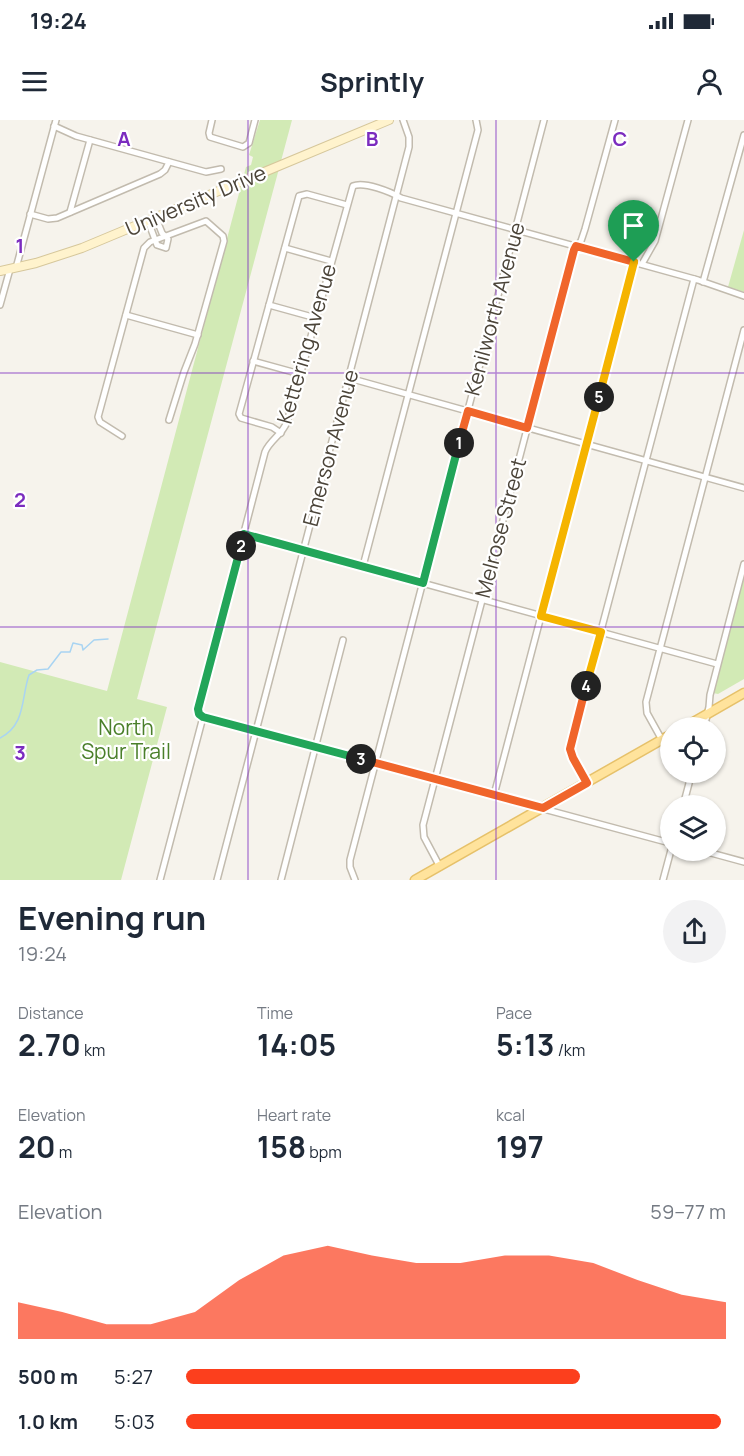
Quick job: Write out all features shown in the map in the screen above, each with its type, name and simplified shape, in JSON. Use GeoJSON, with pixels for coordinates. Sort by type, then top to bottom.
{"type":"FeatureCollection","features":[{"type":"Feature","properties":{"kind":"main road","name":"University Drive"},"geometry":{"type":"LineString","coordinates":[[0,271],[72,252],[389,120]]}},
{"type":"Feature","properties":{"kind":"main road"},"geometry":{"type":"LineString","coordinates":[[701,717],[744,693]]}},
{"type":"Feature","properties":{"kind":"main road"},"geometry":{"type":"LineString","coordinates":[[415,880],[660,740]]}},
{"type":"Feature","properties":{"kind":"street"},"geometry":{"type":"LineString","coordinates":[[212,120],[209,134],[211,138],[243,147],[249,143],[255,120]]}},
{"type":"Feature","properties":{"kind":"street","name":"Emerson Avenue"},"geometry":{"type":"LineString","coordinates":[[217,880],[410,145],[403,120]]}},
{"type":"Feature","properties":{"kind":"street"},"geometry":{"type":"LineString","coordinates":[[363,566],[478,128],[476,120]]}},
{"type":"Feature","properties":{"kind":"street","name":"Kenilworth Avenue"},"geometry":{"type":"LineString","coordinates":[[355,880],[350,869],[350,861],[544,120]]}},
{"type":"Feature","properties":{"kind":"street","name":"Melrose Street"},"geometry":{"type":"LineString","coordinates":[[440,867],[422,831],[574,250],[585,230],[615,120]]}},
{"type":"Feature","properties":{"kind":"street"},"geometry":{"type":"LineString","coordinates":[[642,264],[655,242],[688,120]]}},
{"type":"Feature","properties":{"kind":"street"},"geometry":{"type":"LineString","coordinates":[[0,305],[30,214],[55,123],[90,140],[208,172],[220,169]]}},
{"type":"Feature","properties":{"kind":"street"},"geometry":{"type":"LineString","coordinates":[[705,283],[744,135]]}},
{"type":"Feature","properties":{"kind":"street"},"geometry":{"type":"LineString","coordinates":[[70,212],[90,140]]}},
{"type":"Feature","properties":{"kind":"street"},"geometry":{"type":"LineString","coordinates":[[30,214],[52,219],[160,174],[169,162]]}},
{"type":"Feature","properties":{"kind":"street","name":"Kettering Avenue"},"geometry":{"type":"LineString","coordinates":[[160,880],[203,717],[198,710],[265,452],[287,422],[352,188],[361,184],[397,195]]}},
{"type":"Feature","properties":{"kind":"street"},"geometry":{"type":"LineString","coordinates":[[281,433],[272,427],[242,419],[239,416],[299,196],[308,194],[347,205]]}},
{"type":"Feature","properties":{"kind":"street"},"geometry":{"type":"LineString","coordinates":[[397,195],[694,279],[744,296]]}},
{"type":"Feature","properties":{"kind":"street"},"geometry":{"type":"LineString","coordinates":[[152,219],[168,240],[165,248],[159,247],[152,219]]}},
{"type":"Feature","properties":{"kind":"street"},"geometry":{"type":"LineString","coordinates":[[122,436],[100,423],[98,418],[144,248],[149,243],[205,220],[224,237],[198,335],[169,420]]}},
{"type":"Feature","properties":{"kind":"street"},"geometry":{"type":"LineString","coordinates":[[285,248],[331,261]]}},
{"type":"Feature","properties":{"kind":"street"},"geometry":{"type":"LineString","coordinates":[[494,795],[634,262]]}},
{"type":"Feature","properties":{"kind":"street"},"geometry":{"type":"LineString","coordinates":[[587,783],[573,758],[570,747],[694,279]]}},
{"type":"Feature","properties":{"kind":"street"},"geometry":{"type":"LineString","coordinates":[[269,305],[316,318]]}},
{"type":"Feature","properties":{"kind":"street"},"geometry":{"type":"LineString","coordinates":[[126,315],[198,335]]}},
{"type":"Feature","properties":{"kind":"street"},"geometry":{"type":"LineString","coordinates":[[660,729],[647,713],[645,705],[744,330]]}},
{"type":"Feature","properties":{"kind":"street"},"geometry":{"type":"LineString","coordinates":[[253,362],[300,375]]}},
{"type":"Feature","properties":{"kind":"street"},"geometry":{"type":"LineString","coordinates":[[349,378],[744,488]]}},
{"type":"Feature","properties":{"kind":"street"},"geometry":{"type":"LineString","coordinates":[[244,534],[717,664]]}},
{"type":"Feature","properties":{"kind":"street"},"geometry":{"type":"LineString","coordinates":[[707,717],[717,664],[744,564]]}},
{"type":"Feature","properties":{"kind":"street"},"geometry":{"type":"LineString","coordinates":[[281,880],[343,640]]}},
{"type":"Feature","properties":{"kind":"street"},"geometry":{"type":"LineString","coordinates":[[203,717],[660,840]]}},
{"type":"Feature","properties":{"kind":"street"},"geometry":{"type":"LineString","coordinates":[[726,857],[744,862]]}},
{"type":"Feature","properties":{"kind":"street"},"geometry":{"type":"LineString","coordinates":[[663,880],[668,861]]}},
{"type":"Feature","properties":{"kind":"green space","name":"North Spur Trail"},"geometry":{"type":"Polygon","coordinates":[[[260,120],[292,120],[137,699],[167,707],[121,880],[0,880],[0,662],[107,691],[246,167],[251,165],[253,157],[249,155],[260,120]]]}},
{"type":"Feature","properties":{"kind":"green space"},"geometry":{"type":"Polygon","coordinates":[[[744,230],[744,292],[728,287],[744,230]]]}},
{"type":"Feature","properties":{"kind":"green space"},"geometry":{"type":"Polygon","coordinates":[[[744,575],[744,679],[718,694],[713,693],[744,575]]]}},
{"type":"Feature","properties":{"kind":"waterway"},"geometry":{"type":"LineString","coordinates":[[0,738],[8,733],[18,718],[29,675],[37,670],[48,669],[61,652],[70,652],[73,643],[82,645],[83,650],[94,640],[108,639]]}},
{"type":"Feature","properties":{"kind":"route"},"geometry":{"type":"LineString","coordinates":[[576,246],[634,262],[541,616],[601,632],[570,747],[573,758],[587,783],[543,808],[199,715],[198,710],[244,534],[423,583],[468,411],[527,428],[576,246]]}}]}
